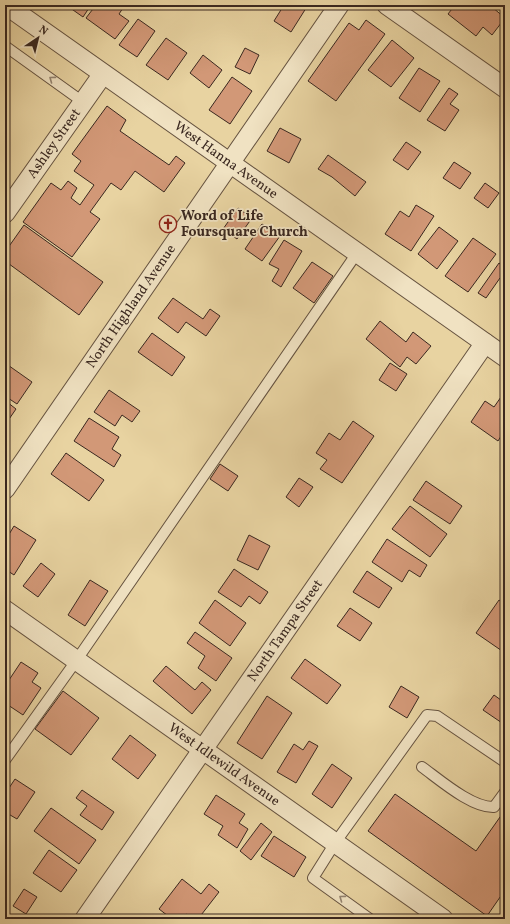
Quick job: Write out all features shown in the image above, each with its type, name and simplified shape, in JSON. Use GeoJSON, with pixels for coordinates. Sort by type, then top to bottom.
{"type":"FeatureCollection","features":[{"type":"Feature","properties":{"kind":"street","name":"West Hanna Avenue"},"geometry":{"type":"LineString","coordinates":[[6,5],[505,357]]}},
{"type":"Feature","properties":{"kind":"street","name":"North Highland Avenue"},"geometry":{"type":"LineString","coordinates":[[5,489],[339,5]]}},
{"type":"Feature","properties":{"kind":"street"},"geometry":{"type":"LineString","coordinates":[[387,5],[505,88]]}},
{"type":"Feature","properties":{"kind":"street","name":"Ashley Street"},"geometry":{"type":"LineString","coordinates":[[5,213],[103,74]]}},
{"type":"Feature","properties":{"kind":"street","name":"North Tampa Street"},"geometry":{"type":"LineString","coordinates":[[85,919],[485,343]]}},
{"type":"Feature","properties":{"kind":"street","name":"West Idlewild Avenue"},"geometry":{"type":"LineString","coordinates":[[5,610],[443,919]]}},
{"type":"Feature","properties":{"kind":"lane"},"geometry":{"type":"LineString","coordinates":[[5,46],[83,102]]}},
{"type":"Feature","properties":{"kind":"lane"},"geometry":{"type":"LineString","coordinates":[[5,760],[76,661],[358,253]]}},
{"type":"Feature","properties":{"kind":"lane"},"geometry":{"type":"LineString","coordinates":[[370,919],[313,878],[335,843],[427,715],[437,716],[505,762]]}},
{"type":"Feature","properties":{"kind":"lane"},"geometry":{"type":"LineString","coordinates":[[422,767],[466,798],[487,807],[494,807],[505,792]]}},
{"type":"Feature","properties":{"kind":"building"},"geometry":{"type":"Polygon","coordinates":[[[66,5],[91,5],[83,17],[66,5]]]}},
{"type":"Feature","properties":{"kind":"building"},"geometry":{"type":"Polygon","coordinates":[[[96,5],[125,5],[119,14],[129,21],[115,39],[86,18],[96,5]]]}},
{"type":"Feature","properties":{"kind":"building"},"geometry":{"type":"Polygon","coordinates":[[[284,5],[308,5],[291,32],[274,21],[284,5]]]}},
{"type":"Feature","properties":{"kind":"building"},"geometry":{"type":"Polygon","coordinates":[[[455,5],[493,5],[492,7],[505,18],[492,35],[483,27],[476,36],[448,14],[455,5]]]}},
{"type":"Feature","properties":{"kind":"building"},"geometry":{"type":"Polygon","coordinates":[[[138,19],[155,31],[137,57],[119,45],[138,19]]]}},
{"type":"Feature","properties":{"kind":"building"},"geometry":{"type":"Polygon","coordinates":[[[366,20],[385,34],[336,101],[308,81],[349,23],[359,30],[366,20]]]}},
{"type":"Feature","properties":{"kind":"building"},"geometry":{"type":"Polygon","coordinates":[[[166,38],[187,53],[168,80],[146,65],[166,38]]]}},
{"type":"Feature","properties":{"kind":"building"},"geometry":{"type":"Polygon","coordinates":[[[392,40],[414,58],[391,87],[368,70],[392,40]]]}},
{"type":"Feature","properties":{"kind":"building"},"geometry":{"type":"Polygon","coordinates":[[[245,48],[259,55],[250,74],[235,67],[245,48]]]}},
{"type":"Feature","properties":{"kind":"building"},"geometry":{"type":"Polygon","coordinates":[[[203,55],[222,70],[209,88],[190,73],[203,55]]]}},
{"type":"Feature","properties":{"kind":"building"},"geometry":{"type":"Polygon","coordinates":[[[419,68],[440,81],[420,112],[399,98],[419,68]]]}},
{"type":"Feature","properties":{"kind":"building"},"geometry":{"type":"Polygon","coordinates":[[[232,77],[252,91],[230,124],[209,110],[232,77]]]}},
{"type":"Feature","properties":{"kind":"building"},"geometry":{"type":"Polygon","coordinates":[[[449,88],[458,94],[450,104],[459,110],[445,131],[427,120],[449,88]]]}},
{"type":"Feature","properties":{"kind":"building"},"geometry":{"type":"Polygon","coordinates":[[[107,106],[126,120],[120,131],[169,165],[176,156],[185,163],[164,192],[135,171],[121,190],[111,183],[90,212],[100,219],[72,257],[23,222],[51,183],[61,190],[68,181],[77,188],[71,198],[80,205],[94,185],[74,171],[81,161],[72,154],[107,106]]]}},
{"type":"Feature","properties":{"kind":"building"},"geometry":{"type":"Polygon","coordinates":[[[280,128],[301,139],[289,163],[267,151],[280,128]]]}},
{"type":"Feature","properties":{"kind":"building"},"geometry":{"type":"Polygon","coordinates":[[[406,142],[421,152],[408,170],[393,160],[406,142]]]}},
{"type":"Feature","properties":{"kind":"building"},"geometry":{"type":"Polygon","coordinates":[[[328,155],[366,182],[355,196],[332,177],[318,169],[328,155]]]}},
{"type":"Feature","properties":{"kind":"building"},"geometry":{"type":"Polygon","coordinates":[[[454,162],[471,173],[460,189],[443,178],[454,162]]]}},
{"type":"Feature","properties":{"kind":"building"},"geometry":{"type":"Polygon","coordinates":[[[485,183],[499,193],[488,208],[474,198],[485,183]]]}},
{"type":"Feature","properties":{"kind":"building"},"geometry":{"type":"Polygon","coordinates":[[[416,205],[434,216],[411,251],[385,234],[400,211],[409,217],[416,205]]]}},
{"type":"Feature","properties":{"kind":"building"},"geometry":{"type":"Polygon","coordinates":[[[238,208],[252,218],[237,239],[223,229],[238,208]]]}},
{"type":"Feature","properties":{"kind":"building"},"geometry":{"type":"Polygon","coordinates":[[[262,224],[280,236],[262,261],[245,249],[262,224]]]}},
{"type":"Feature","properties":{"kind":"building"},"geometry":{"type":"Polygon","coordinates":[[[24,225],[103,282],[79,315],[5,261],[5,252],[24,225]]]}},
{"type":"Feature","properties":{"kind":"building"},"geometry":{"type":"Polygon","coordinates":[[[439,227],[458,241],[437,269],[418,254],[439,227]]]}},
{"type":"Feature","properties":{"kind":"building"},"geometry":{"type":"Polygon","coordinates":[[[473,238],[496,254],[468,292],[445,276],[473,238]]]}},
{"type":"Feature","properties":{"kind":"building"},"geometry":{"type":"Polygon","coordinates":[[[284,240],[302,251],[281,287],[272,281],[279,269],[269,264],[284,240]]]}},
{"type":"Feature","properties":{"kind":"building"},"geometry":{"type":"Polygon","coordinates":[[[312,262],[333,276],[314,303],[293,288],[312,262]]]}},
{"type":"Feature","properties":{"kind":"building"},"geometry":{"type":"Polygon","coordinates":[[[499,263],[505,267],[505,282],[500,278],[486,298],[478,293],[499,263]]]}},
{"type":"Feature","properties":{"kind":"building"},"geometry":{"type":"Polygon","coordinates":[[[173,298],[203,319],[210,309],[220,316],[206,336],[186,322],[178,333],[158,318],[173,298]]]}},
{"type":"Feature","properties":{"kind":"building"},"geometry":{"type":"Polygon","coordinates":[[[380,321],[406,342],[413,332],[431,346],[416,364],[407,357],[400,367],[366,339],[380,321]]]}},
{"type":"Feature","properties":{"kind":"building"},"geometry":{"type":"Polygon","coordinates":[[[152,333],[185,357],[172,376],[138,352],[152,333]]]}},
{"type":"Feature","properties":{"kind":"building"},"geometry":{"type":"Polygon","coordinates":[[[5,363],[32,382],[17,404],[5,396],[5,363]]]}},
{"type":"Feature","properties":{"kind":"building"},"geometry":{"type":"Polygon","coordinates":[[[390,363],[407,374],[396,391],[379,380],[390,363]]]}},
{"type":"Feature","properties":{"kind":"building"},"geometry":{"type":"Polygon","coordinates":[[[109,390],[140,411],[132,422],[122,415],[115,426],[94,412],[109,390]]]}},
{"type":"Feature","properties":{"kind":"building"},"geometry":{"type":"Polygon","coordinates":[[[501,397],[505,399],[505,430],[498,441],[471,422],[485,401],[494,407],[501,397]]]}},
{"type":"Feature","properties":{"kind":"building"},"geometry":{"type":"Polygon","coordinates":[[[7,402],[16,409],[5,425],[5,405],[7,402]]]}},
{"type":"Feature","properties":{"kind":"building"},"geometry":{"type":"Polygon","coordinates":[[[89,418],[119,437],[112,449],[121,455],[114,467],[74,441],[89,418]]]}},
{"type":"Feature","properties":{"kind":"building"},"geometry":{"type":"Polygon","coordinates":[[[353,421],[374,436],[342,483],[320,469],[327,460],[316,453],[329,433],[340,440],[353,421]]]}},
{"type":"Feature","properties":{"kind":"building"},"geometry":{"type":"Polygon","coordinates":[[[66,453],[104,480],[89,501],[51,474],[66,453]]]}},
{"type":"Feature","properties":{"kind":"building"},"geometry":{"type":"Polygon","coordinates":[[[220,464],[238,476],[228,491],[210,479],[220,464]]]}},
{"type":"Feature","properties":{"kind":"building"},"geometry":{"type":"Polygon","coordinates":[[[299,478],[313,487],[299,507],[286,497],[299,478]]]}},
{"type":"Feature","properties":{"kind":"building"},"geometry":{"type":"Polygon","coordinates":[[[426,481],[462,506],[450,524],[413,500],[426,481]]]}},
{"type":"Feature","properties":{"kind":"building"},"geometry":{"type":"Polygon","coordinates":[[[410,506],[447,534],[430,557],[392,529],[410,506]]]}},
{"type":"Feature","properties":{"kind":"building"},"geometry":{"type":"Polygon","coordinates":[[[14,526],[36,540],[14,575],[5,569],[5,541],[14,526]]]}},
{"type":"Feature","properties":{"kind":"building"},"geometry":{"type":"Polygon","coordinates":[[[249,535],[270,546],[258,570],[237,560],[249,535]]]}},
{"type":"Feature","properties":{"kind":"building"},"geometry":{"type":"Polygon","coordinates":[[[387,539],[427,565],[420,577],[409,570],[402,582],[372,562],[387,539]]]}},
{"type":"Feature","properties":{"kind":"building"},"geometry":{"type":"Polygon","coordinates":[[[41,563],[55,574],[38,597],[23,586],[41,563]]]}},
{"type":"Feature","properties":{"kind":"building"},"geometry":{"type":"Polygon","coordinates":[[[234,569],[268,592],[260,604],[249,596],[241,607],[218,592],[234,569]]]}},
{"type":"Feature","properties":{"kind":"building"},"geometry":{"type":"Polygon","coordinates":[[[367,571],[392,588],[379,608],[353,592],[367,571]]]}},
{"type":"Feature","properties":{"kind":"building"},"geometry":{"type":"Polygon","coordinates":[[[90,580],[108,591],[85,626],[68,615],[90,580]]]}},
{"type":"Feature","properties":{"kind":"building"},"geometry":{"type":"Polygon","coordinates":[[[215,600],[246,623],[230,646],[199,623],[215,600]]]}},
{"type":"Feature","properties":{"kind":"building"},"geometry":{"type":"Polygon","coordinates":[[[499,600],[505,604],[505,653],[476,633],[499,600]]]}},
{"type":"Feature","properties":{"kind":"building"},"geometry":{"type":"Polygon","coordinates":[[[350,608],[372,623],[360,641],[337,626],[350,608]]]}},
{"type":"Feature","properties":{"kind":"building"},"geometry":{"type":"Polygon","coordinates":[[[195,632],[232,658],[216,681],[198,668],[205,656],[187,643],[195,632]]]}},
{"type":"Feature","properties":{"kind":"building"},"geometry":{"type":"Polygon","coordinates":[[[305,659],[341,685],[327,704],[291,678],[305,659]]]}},
{"type":"Feature","properties":{"kind":"building"},"geometry":{"type":"Polygon","coordinates":[[[21,662],[38,673],[32,682],[41,688],[23,715],[5,703],[5,686],[21,662]]]}},
{"type":"Feature","properties":{"kind":"building"},"geometry":{"type":"Polygon","coordinates":[[[166,666],[195,690],[202,682],[211,690],[192,714],[153,681],[166,666]]]}},
{"type":"Feature","properties":{"kind":"building"},"geometry":{"type":"Polygon","coordinates":[[[401,686],[419,697],[407,718],[389,707],[401,686]]]}},
{"type":"Feature","properties":{"kind":"building"},"geometry":{"type":"Polygon","coordinates":[[[63,691],[99,718],[71,755],[35,729],[63,691]]]}},
{"type":"Feature","properties":{"kind":"building"},"geometry":{"type":"Polygon","coordinates":[[[494,695],[505,703],[505,725],[483,710],[494,695]]]}},
{"type":"Feature","properties":{"kind":"building"},"geometry":{"type":"Polygon","coordinates":[[[267,696],[292,713],[262,759],[237,743],[267,696]]]}},
{"type":"Feature","properties":{"kind":"building"},"geometry":{"type":"Polygon","coordinates":[[[130,735],[156,755],[138,779],[112,759],[130,735]]]}},
{"type":"Feature","properties":{"kind":"building"},"geometry":{"type":"Polygon","coordinates":[[[309,741],[318,746],[296,783],[277,772],[294,744],[303,750],[309,741]]]}},
{"type":"Feature","properties":{"kind":"building"},"geometry":{"type":"Polygon","coordinates":[[[332,764],[352,778],[332,808],[312,794],[332,764]]]}},
{"type":"Feature","properties":{"kind":"building"},"geometry":{"type":"Polygon","coordinates":[[[15,779],[35,792],[17,819],[5,812],[5,794],[15,779]]]}},
{"type":"Feature","properties":{"kind":"building"},"geometry":{"type":"Polygon","coordinates":[[[82,790],[114,812],[102,830],[80,815],[87,806],[76,798],[82,790]]]}},
{"type":"Feature","properties":{"kind":"building"},"geometry":{"type":"Polygon","coordinates":[[[395,794],[476,851],[505,810],[505,890],[487,916],[368,831],[395,794]]]}},
{"type":"Feature","properties":{"kind":"building"},"geometry":{"type":"Polygon","coordinates":[[[216,795],[245,814],[239,823],[248,829],[237,848],[218,835],[223,826],[204,814],[216,795]]]}},
{"type":"Feature","properties":{"kind":"building"},"geometry":{"type":"Polygon","coordinates":[[[51,808],[96,840],[79,864],[34,831],[51,808]]]}},
{"type":"Feature","properties":{"kind":"building"},"geometry":{"type":"Polygon","coordinates":[[[261,823],[272,832],[251,860],[240,851],[261,823]]]}},
{"type":"Feature","properties":{"kind":"building"},"geometry":{"type":"Polygon","coordinates":[[[274,836],[306,857],[294,877],[261,856],[274,836]]]}},
{"type":"Feature","properties":{"kind":"building"},"geometry":{"type":"Polygon","coordinates":[[[49,850],[77,870],[61,892],[33,873],[49,850]]]}},
{"type":"Feature","properties":{"kind":"building"},"geometry":{"type":"Polygon","coordinates":[[[182,879],[201,894],[209,884],[219,892],[198,919],[193,919],[186,914],[183,919],[172,919],[159,909],[182,879]]]}},
{"type":"Feature","properties":{"kind":"building"},"geometry":{"type":"Polygon","coordinates":[[[24,889],[37,897],[26,914],[13,906],[24,889]]]}},
{"type":"Feature","properties":{"kind":"place","name":"Word of Life Foursquare Church"},"geometry":{"type":"Point","coordinates":[168,224]}}]}
